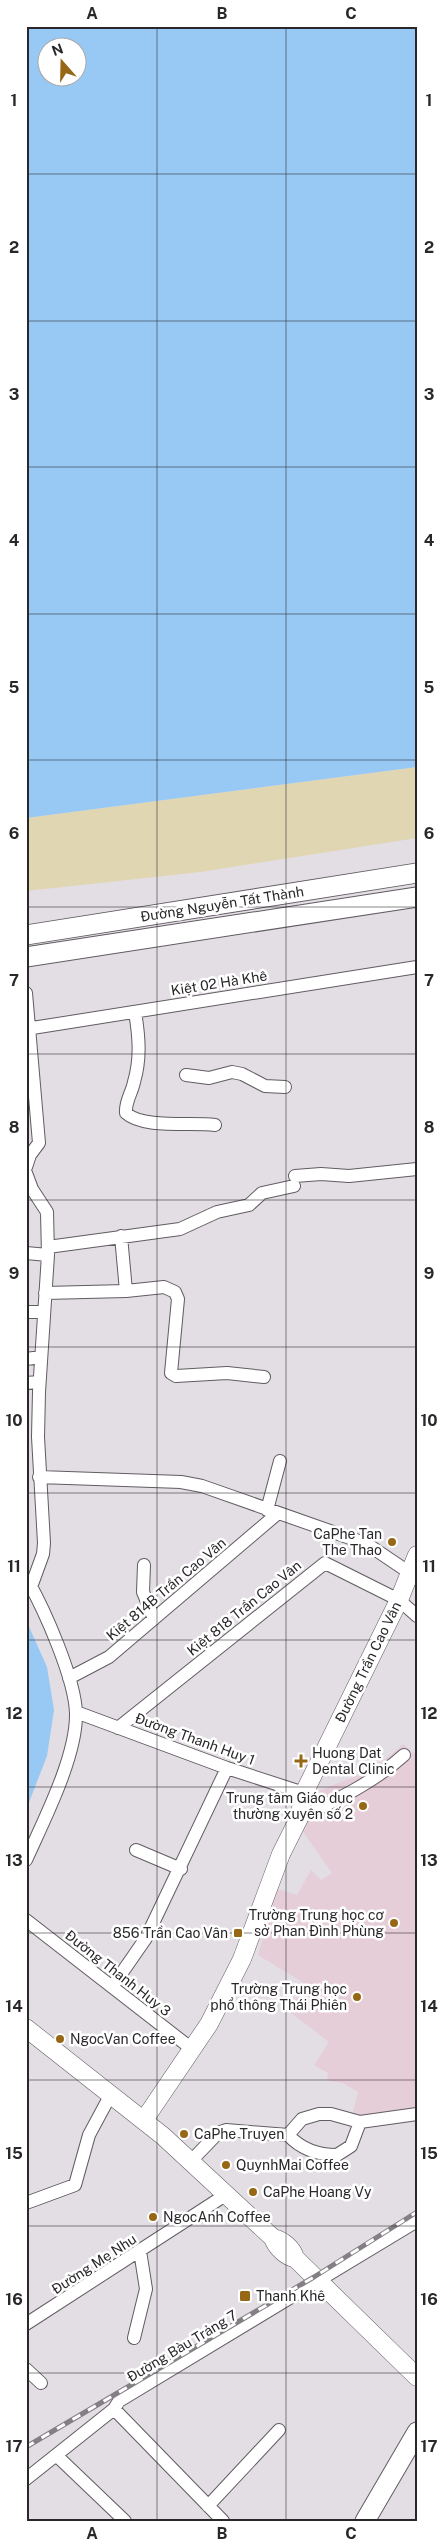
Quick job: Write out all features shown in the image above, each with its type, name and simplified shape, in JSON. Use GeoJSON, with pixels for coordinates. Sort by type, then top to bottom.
{"type":"FeatureCollection","features":[{"type":"Feature","properties":{"kind":"main road","name":"Đường Nguyễn Tất Thành"},"geometry":{"type":"LineString","coordinates":[[26,935],[417,873]]}},
{"type":"Feature","properties":{"kind":"main road"},"geometry":{"type":"LineString","coordinates":[[334,886],[338,910]]}},
{"type":"Feature","properties":{"kind":"main road","name":"Đường Nguyễn Tất Thành"},"geometry":{"type":"LineString","coordinates":[[26,957],[417,897]]}},
{"type":"Feature","properties":{"kind":"main road","name":"Đường Trần Cao Vân"},"geometry":{"type":"LineString","coordinates":[[144,2120],[209,2024],[242,1959],[281,1854],[299,1818],[304,1793],[399,1600],[417,1555]]}},
{"type":"Feature","properties":{"kind":"main road"},"geometry":{"type":"LineString","coordinates":[[26,2028],[112,2094],[191,2161],[273,2238],[275,2244],[290,2257],[295,2258],[417,2377]]}},
{"type":"Feature","properties":{"kind":"main road"},"geometry":{"type":"LineString","coordinates":[[365,2521],[417,2432]]}},
{"type":"Feature","properties":{"kind":"street","name":"Kiệt 02 Hà Khê"},"geometry":{"type":"LineString","coordinates":[[28,1029],[417,967]]}},
{"type":"Feature","properties":{"kind":"street"},"geometry":{"type":"LineString","coordinates":[[26,993],[32,1118],[39,1143],[30,1155],[26,1167]]}},
{"type":"Feature","properties":{"kind":"street"},"geometry":{"type":"LineString","coordinates":[[134,1012],[140,1046],[134,1083],[125,1106],[126,1112],[130,1116],[172,1124],[215,1125]]}},
{"type":"Feature","properties":{"kind":"street"},"geometry":{"type":"LineString","coordinates":[[186,1075],[209,1078],[232,1072],[242,1074],[265,1086],[285,1087]]}},
{"type":"Feature","properties":{"kind":"street"},"geometry":{"type":"LineString","coordinates":[[26,1253],[48,1251],[121,1236],[180,1229],[217,1212],[249,1205],[262,1193],[321,1174],[349,1176],[417,1169]]}},
{"type":"Feature","properties":{"kind":"street"},"geometry":{"type":"LineString","coordinates":[[26,1173],[32,1189],[47,1212],[48,1251],[40,1357],[33,1382],[32,1426],[39,1477],[44,1543],[43,1554],[29,1583],[69,1678],[76,1712],[71,1747],[63,1771],[26,1860]]}},
{"type":"Feature","properties":{"kind":"street"},"geometry":{"type":"LineString","coordinates":[[121,1236],[126,1291]]}},
{"type":"Feature","properties":{"kind":"street"},"geometry":{"type":"LineString","coordinates":[[45,1293],[126,1291],[164,1287],[176,1292],[178,1299],[171,1373],[176,1376],[227,1373],[264,1377]]}},
{"type":"Feature","properties":{"kind":"street"},"geometry":{"type":"LineString","coordinates":[[26,1312],[43,1312]]}},
{"type":"Feature","properties":{"kind":"street"},"geometry":{"type":"LineString","coordinates":[[26,1359],[40,1357]]}},
{"type":"Feature","properties":{"kind":"street"},"geometry":{"type":"LineString","coordinates":[[272,1512],[280,1461]]}},
{"type":"Feature","properties":{"kind":"street"},"geometry":{"type":"LineString","coordinates":[[39,1477],[181,1482],[229,1495],[272,1512],[367,1544],[410,1573]]}},
{"type":"Feature","properties":{"kind":"street","name":"Kiệt 814B Trần Cao Vân"},"geometry":{"type":"LineString","coordinates":[[69,1678],[109,1657],[154,1619],[272,1512]]}},
{"type":"Feature","properties":{"kind":"street","name":"Kiệt 818 Trần Cao Vân"},"geometry":{"type":"LineString","coordinates":[[118,1728],[325,1563],[399,1600]]}},
{"type":"Feature","properties":{"kind":"street"},"geometry":{"type":"LineString","coordinates":[[144,1565],[143,1592],[154,1619]]}},
{"type":"Feature","properties":{"kind":"street"},"geometry":{"type":"LineString","coordinates":[[399,1600],[417,1616]]}},
{"type":"Feature","properties":{"kind":"street","name":"Đường Thanh Huy 1"},"geometry":{"type":"LineString","coordinates":[[76,1712],[227,1768],[304,1793]]}},
{"type":"Feature","properties":{"kind":"street"},"geometry":{"type":"LineString","coordinates":[[299,1818],[365,1784],[386,1771],[404,1755]]}},
{"type":"Feature","properties":{"kind":"street"},"geometry":{"type":"LineString","coordinates":[[112,1987],[146,1938],[181,1869],[227,1768]]}},
{"type":"Feature","properties":{"kind":"street"},"geometry":{"type":"LineString","coordinates":[[136,1850],[181,1869]]}},
{"type":"Feature","properties":{"kind":"street","name":"Đường Thanh Huy 3"},"geometry":{"type":"LineString","coordinates":[[26,1920],[192,2049]]}},
{"type":"Feature","properties":{"kind":"street"},"geometry":{"type":"LineString","coordinates":[[26,2203],[75,2185],[89,2135],[112,2094]]}},
{"type":"Feature","properties":{"kind":"street"},"geometry":{"type":"LineString","coordinates":[[288,2135],[308,2115],[331,2114],[360,2122],[417,2114]]}},
{"type":"Feature","properties":{"kind":"street"},"geometry":{"type":"LineString","coordinates":[[191,2161],[211,2139],[226,2130],[288,2135],[301,2146],[315,2152],[337,2155],[351,2146],[360,2122]]}},
{"type":"Feature","properties":{"kind":"street","name":"Đường Mẹ Nhu"},"geometry":{"type":"LineString","coordinates":[[26,2324],[227,2194]]}},
{"type":"Feature","properties":{"kind":"street","name":"Đường Bàu Trảng 7"},"geometry":{"type":"LineString","coordinates":[[26,2479],[114,2410],[119,2401],[417,2221]]}},
{"type":"Feature","properties":{"kind":"street"},"geometry":{"type":"LineString","coordinates":[[134,2338],[146,2289],[140,2251]]}},
{"type":"Feature","properties":{"kind":"street"},"geometry":{"type":"LineString","coordinates":[[26,2370],[41,2382]]}},
{"type":"Feature","properties":{"kind":"street"},"geometry":{"type":"LineString","coordinates":[[114,2410],[223,2521]]}},
{"type":"Feature","properties":{"kind":"street"},"geometry":{"type":"LineString","coordinates":[[208,2506],[280,2430]]}},
{"type":"Feature","properties":{"kind":"street"},"geometry":{"type":"LineString","coordinates":[[57,2456],[125,2521]]}},
{"type":"Feature","properties":{"kind":"shaded area"},"geometry":{"type":"Polygon","coordinates":[[[403,1744],[413,1753],[417,1751],[417,2105],[411,2110],[352,2116],[358,2092],[343,2083],[330,2081],[327,2079],[328,2073],[314,2065],[329,2042],[290,2012],[304,1983],[258,1955],[277,1889],[297,1895],[311,1870],[321,1880],[332,1873],[299,1826],[315,1792],[362,1774],[391,1755],[403,1744]]]}},
{"type":"Feature","properties":{"kind":"sand"},"geometry":{"type":"Polygon","coordinates":[[[417,767],[417,838],[200,872],[26,891],[26,818],[417,767]]]}},
{"type":"Feature","properties":{"kind":"water"},"geometry":{"type":"Polygon","coordinates":[[[26,26],[417,26],[417,767],[26,818],[26,26]]]}},
{"type":"Feature","properties":{"kind":"water"},"geometry":{"type":"Polygon","coordinates":[[[26,1620],[47,1667],[54,1710],[47,1756],[26,1810],[26,1620]]]}},
{"type":"Feature","properties":{"kind":"railway"},"geometry":{"type":"LineString","coordinates":[[26,2447],[314,2277],[417,2212]]}},
{"type":"Feature","properties":{"kind":"place","name":"CaPhe Tan The Thao"},"geometry":{"type":"Point","coordinates":[392,1542]}},
{"type":"Feature","properties":{"kind":"place","name":"Huong Dat Dental Clinic"},"geometry":{"type":"Point","coordinates":[301,1761]}},
{"type":"Feature","properties":{"kind":"place","name":"Trung tâm Giáo dục thường xuyên số 2"},"geometry":{"type":"Point","coordinates":[363,1806]}},
{"type":"Feature","properties":{"kind":"place","name":"Trường Trung học cơ sở Phan Đình Phùng"},"geometry":{"type":"Point","coordinates":[394,1923]}},
{"type":"Feature","properties":{"kind":"place","name":"856 Trần Cao Vân"},"geometry":{"type":"Point","coordinates":[238,1933]}},
{"type":"Feature","properties":{"kind":"place","name":"Trường Trung học phổ thông Thái Phiên"},"geometry":{"type":"Point","coordinates":[357,1997]}},
{"type":"Feature","properties":{"kind":"place","name":"NgocVan Coffee"},"geometry":{"type":"Point","coordinates":[60,2039]}},
{"type":"Feature","properties":{"kind":"place","name":"CaPhe Truyen"},"geometry":{"type":"Point","coordinates":[184,2134]}},
{"type":"Feature","properties":{"kind":"place","name":"QuynhMai Coffee"},"geometry":{"type":"Point","coordinates":[226,2165]}},
{"type":"Feature","properties":{"kind":"place","name":"CaPhe Hoang Vy"},"geometry":{"type":"Point","coordinates":[253,2192]}},
{"type":"Feature","properties":{"kind":"place","name":"NgocAnh Coffee"},"geometry":{"type":"Point","coordinates":[153,2217]}},
{"type":"Feature","properties":{"kind":"place","name":"Thanh Khê"},"geometry":{"type":"Point","coordinates":[245,2296]}}]}
